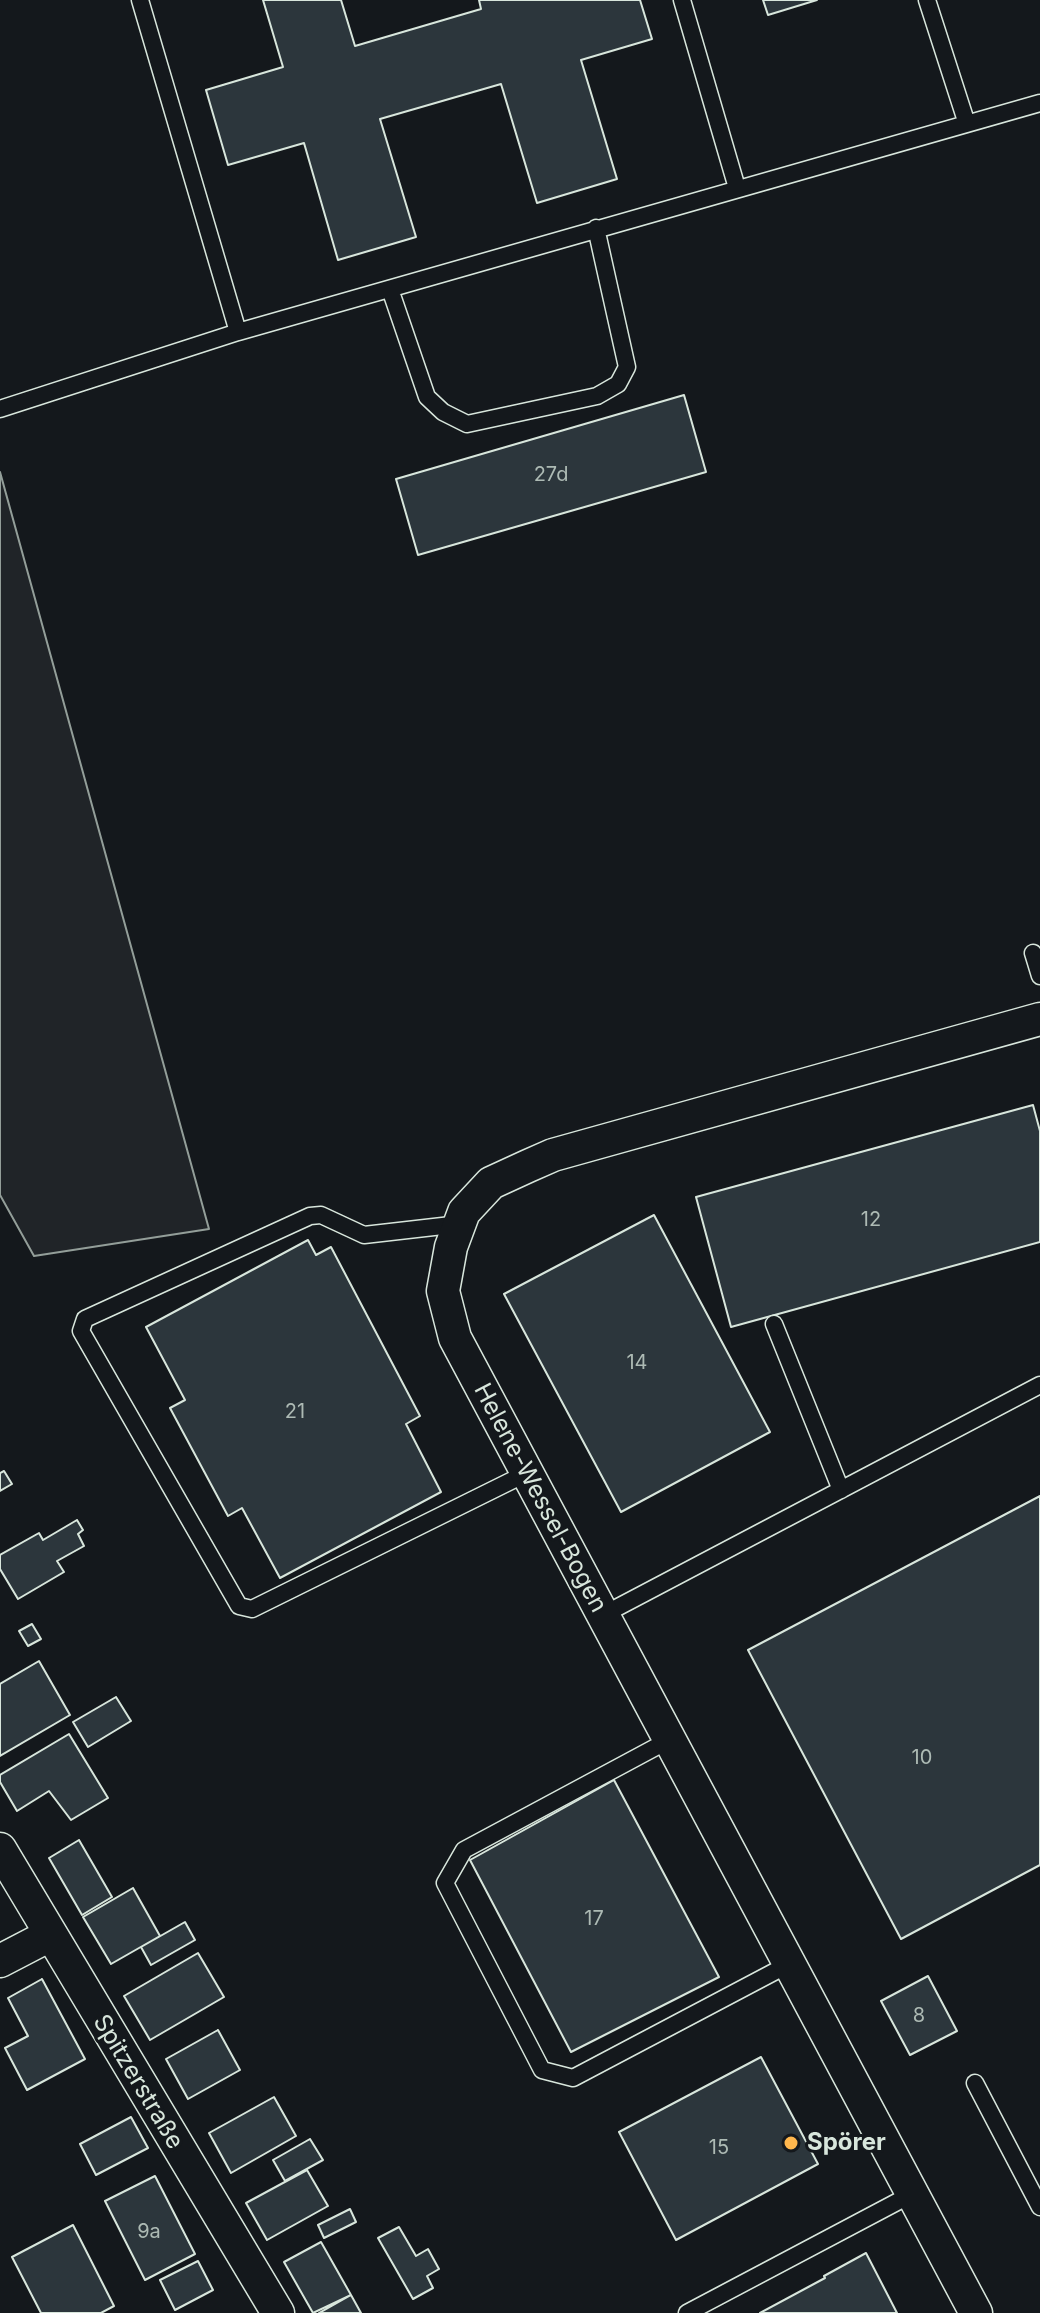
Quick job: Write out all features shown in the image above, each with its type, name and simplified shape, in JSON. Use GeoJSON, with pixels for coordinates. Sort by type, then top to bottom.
{"type":"FeatureCollection","features":[{"type":"Feature","properties":{"kind":"street","name":"Helene-Wessel-Bogen"},"geometry":{"type":"LineString","coordinates":[[976,2313],[455,1338],[443,1291],[451,1247],[464,1212],[491,1183],[553,1155],[1040,1019]]}},
{"type":"Feature","properties":{"kind":"street","name":"Spitzerstraße"},"geometry":{"type":"LineString","coordinates":[[0,1849],[278,2313]]}},
{"type":"Feature","properties":{"kind":"street"},"geometry":{"type":"LineString","coordinates":[[0,1961],[50,1935]]}},
{"type":"Feature","properties":{"kind":"lane"},"geometry":{"type":"LineString","coordinates":[[140,0],[238,332]]}},
{"type":"Feature","properties":{"kind":"lane"},"geometry":{"type":"LineString","coordinates":[[682,0],[737,188]]}},
{"type":"Feature","properties":{"kind":"lane"},"geometry":{"type":"LineString","coordinates":[[927,0],[967,124]]}},
{"type":"Feature","properties":{"kind":"lane"},"geometry":{"type":"LineString","coordinates":[[0,409],[238,332],[1040,103]]}},
{"type":"Feature","properties":{"kind":"lane"},"geometry":{"type":"LineString","coordinates":[[390,289],[427,397],[443,412],[467,424],[597,396],[618,384],[627,367],[596,228]]}},
{"type":"Feature","properties":{"kind":"lane"},"geometry":{"type":"LineString","coordinates":[[1033,953],[1040,976]]}},
{"type":"Feature","properties":{"kind":"lane"},"geometry":{"type":"LineString","coordinates":[[460,1224],[364,1235],[321,1215],[310,1216],[85,1319],[81,1331],[239,1606],[252,1609],[527,1473]]}},
{"type":"Feature","properties":{"kind":"lane"},"geometry":{"type":"LineString","coordinates":[[774,1324],[841,1490]]}},
{"type":"Feature","properties":{"kind":"lane"},"geometry":{"type":"LineString","coordinates":[[603,1615],[1040,1385]]}},
{"type":"Feature","properties":{"kind":"lane"},"geometry":{"type":"LineString","coordinates":[[669,1740],[464,1850],[445,1883],[542,2070],[573,2078],[789,1964]]}},
{"type":"Feature","properties":{"kind":"lane"},"geometry":{"type":"LineString","coordinates":[[975,2083],[1040,2207]]}},
{"type":"Feature","properties":{"kind":"lane"},"geometry":{"type":"LineString","coordinates":[[687,2313],[912,2194]]}},
{"type":"Feature","properties":{"kind":"shaded area"},"geometry":{"type":"Polygon","coordinates":[[[0,472],[209,1229],[34,1256],[0,1195],[0,472]]]}},
{"type":"Feature","properties":{"kind":"building"},"geometry":{"type":"Polygon","coordinates":[[[263,0],[341,0],[355,46],[481,9],[479,0],[640,0],[652,39],[581,60],[617,179],[537,203],[501,84],[380,119],[416,237],[338,260],[304,143],[228,165],[206,90],[283,67],[263,0]]]}},
{"type":"Feature","properties":{"kind":"building"},"geometry":{"type":"Polygon","coordinates":[[[763,0],[817,0],[768,15],[763,0]]]}},
{"type":"Feature","properties":{"kind":"building"},"geometry":{"type":"Polygon","coordinates":[[[684,395],[706,472],[418,555],[396,479],[684,395]]]}},
{"type":"Feature","properties":{"kind":"building"},"geometry":{"type":"Polygon","coordinates":[[[1033,1105],[1040,1131],[1040,1242],[731,1327],[696,1197],[1033,1105]]]}},
{"type":"Feature","properties":{"kind":"building"},"geometry":{"type":"Polygon","coordinates":[[[654,1215],[770,1432],[621,1512],[504,1294],[654,1215]]]}},
{"type":"Feature","properties":{"kind":"building"},"geometry":{"type":"Polygon","coordinates":[[[308,1240],[316,1255],[331,1247],[420,1416],[406,1424],[441,1492],[280,1578],[242,1508],[228,1516],[170,1408],[185,1400],[146,1327],[308,1240]]]}},
{"type":"Feature","properties":{"kind":"building"},"geometry":{"type":"Polygon","coordinates":[[[4,1471],[12,1484],[0,1491],[0,1473],[4,1471]]]}},
{"type":"Feature","properties":{"kind":"building"},"geometry":{"type":"Polygon","coordinates":[[[1040,1496],[1040,1865],[901,1939],[748,1650],[1040,1496]]]}},
{"type":"Feature","properties":{"kind":"building"},"geometry":{"type":"Polygon","coordinates":[[[77,1520],[83,1530],[78,1534],[84,1546],[57,1561],[64,1572],[18,1599],[0,1569],[0,1555],[39,1533],[43,1540],[77,1520]]]}},
{"type":"Feature","properties":{"kind":"building"},"geometry":{"type":"Polygon","coordinates":[[[32,1624],[41,1639],[28,1646],[19,1631],[32,1624]]]}},
{"type":"Feature","properties":{"kind":"building"},"geometry":{"type":"Polygon","coordinates":[[[39,1661],[70,1715],[0,1756],[0,1684],[39,1661]]]}},
{"type":"Feature","properties":{"kind":"building"},"geometry":{"type":"Polygon","coordinates":[[[116,1697],[131,1721],[88,1747],[73,1722],[116,1697]]]}},
{"type":"Feature","properties":{"kind":"building"},"geometry":{"type":"Polygon","coordinates":[[[69,1734],[108,1798],[71,1820],[49,1791],[17,1811],[0,1782],[0,1775],[69,1734]]]}},
{"type":"Feature","properties":{"kind":"building"},"geometry":{"type":"Polygon","coordinates":[[[614,1780],[719,1977],[571,2052],[470,1860],[614,1780]]]}},
{"type":"Feature","properties":{"kind":"building"},"geometry":{"type":"Polygon","coordinates":[[[79,1840],[112,1897],[82,1915],[49,1858],[79,1840]]]}},
{"type":"Feature","properties":{"kind":"building"},"geometry":{"type":"Polygon","coordinates":[[[133,1888],[160,1936],[111,1964],[83,1917],[133,1888]]]}},
{"type":"Feature","properties":{"kind":"building"},"geometry":{"type":"Polygon","coordinates":[[[185,1922],[195,1940],[151,1965],[141,1947],[185,1922]]]}},
{"type":"Feature","properties":{"kind":"building"},"geometry":{"type":"Polygon","coordinates":[[[198,1953],[224,1997],[150,2040],[124,1996],[198,1953]]]}},
{"type":"Feature","properties":{"kind":"building"},"geometry":{"type":"Polygon","coordinates":[[[928,1976],[957,2031],[910,2055],[881,2001],[928,1976]]]}},
{"type":"Feature","properties":{"kind":"building"},"geometry":{"type":"Polygon","coordinates":[[[42,1979],[85,2059],[27,2090],[5,2048],[28,2036],[8,1998],[42,1979]]]}},
{"type":"Feature","properties":{"kind":"building"},"geometry":{"type":"Polygon","coordinates":[[[218,2030],[240,2070],[188,2099],[166,2059],[218,2030]]]}},
{"type":"Feature","properties":{"kind":"building"},"geometry":{"type":"Polygon","coordinates":[[[761,2057],[818,2164],[676,2240],[619,2132],[761,2057]]]}},
{"type":"Feature","properties":{"kind":"building"},"geometry":{"type":"Polygon","coordinates":[[[274,2097],[296,2136],[231,2173],[209,2133],[274,2097]]]}},
{"type":"Feature","properties":{"kind":"building"},"geometry":{"type":"Polygon","coordinates":[[[131,2117],[148,2148],[96,2175],[80,2144],[131,2117]]]}},
{"type":"Feature","properties":{"kind":"building"},"geometry":{"type":"Polygon","coordinates":[[[310,2139],[323,2160],[285,2181],[273,2160],[310,2139]]]}},
{"type":"Feature","properties":{"kind":"building"},"geometry":{"type":"Polygon","coordinates":[[[307,2170],[328,2206],[267,2240],[246,2203],[307,2170]]]}},
{"type":"Feature","properties":{"kind":"building"},"geometry":{"type":"Polygon","coordinates":[[[155,2176],[195,2254],[145,2280],[105,2201],[155,2176]]]}},
{"type":"Feature","properties":{"kind":"building"},"geometry":{"type":"Polygon","coordinates":[[[350,2209],[356,2222],[324,2238],[318,2225],[350,2209]]]}},
{"type":"Feature","properties":{"kind":"building"},"geometry":{"type":"Polygon","coordinates":[[[73,2225],[114,2306],[101,2313],[41,2313],[12,2257],[73,2225]]]}},
{"type":"Feature","properties":{"kind":"building"},"geometry":{"type":"Polygon","coordinates":[[[399,2227],[416,2256],[428,2249],[439,2269],[427,2276],[433,2288],[413,2299],[378,2238],[399,2227]]]}},
{"type":"Feature","properties":{"kind":"building"},"geometry":{"type":"Polygon","coordinates":[[[321,2242],[351,2295],[313,2313],[284,2262],[321,2242]]]}},
{"type":"Feature","properties":{"kind":"building"},"geometry":{"type":"Polygon","coordinates":[[[866,2253],[897,2313],[760,2313],[825,2278],[866,2253]]]}},
{"type":"Feature","properties":{"kind":"building"},"geometry":{"type":"Polygon","coordinates":[[[198,2261],[213,2290],[175,2310],[160,2280],[198,2261]]]}},
{"type":"Feature","properties":{"kind":"building"},"geometry":{"type":"Polygon","coordinates":[[[351,2295],[361,2313],[319,2313],[351,2295]]]}},
{"type":"Feature","properties":{"kind":"place","name":"Spörer"},"geometry":{"type":"Point","coordinates":[791,2143]}}]}
